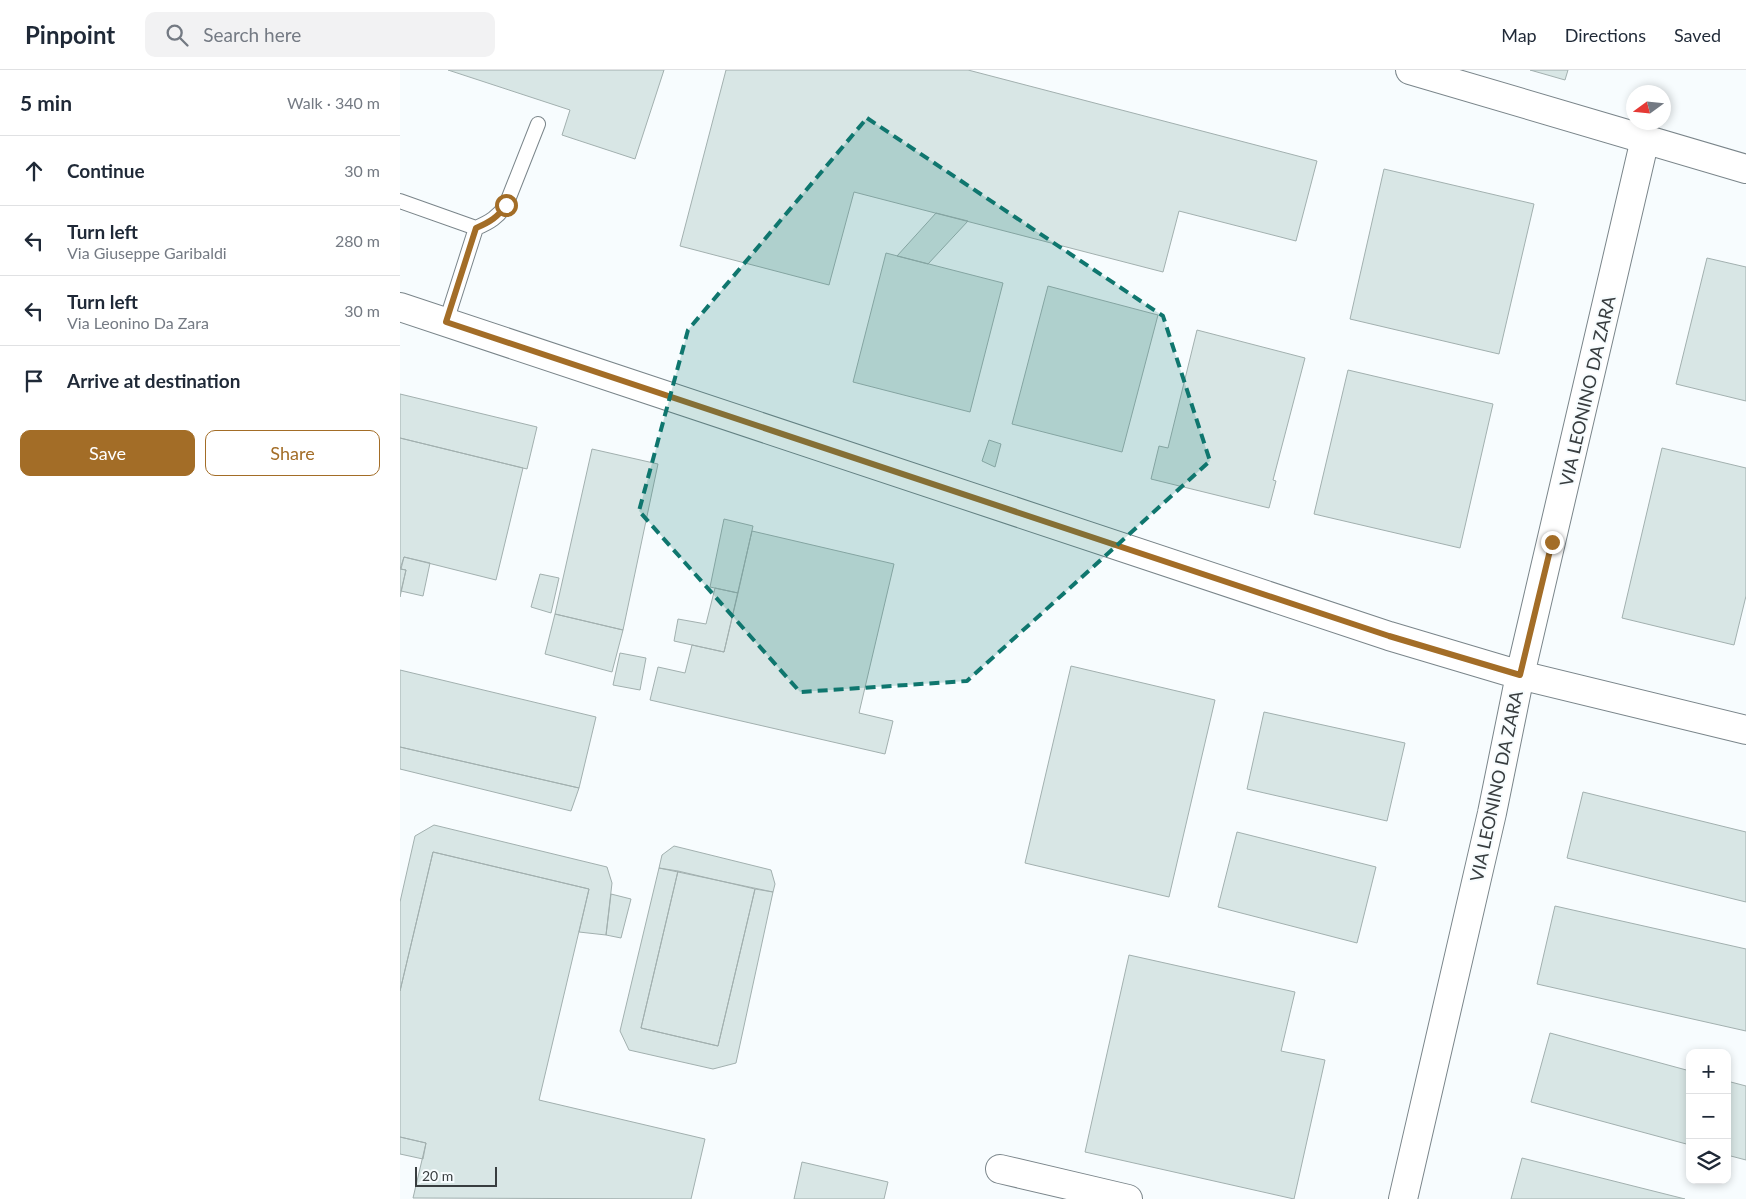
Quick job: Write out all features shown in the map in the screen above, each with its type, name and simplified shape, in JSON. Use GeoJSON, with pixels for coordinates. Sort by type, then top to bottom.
{"type":"FeatureCollection","features":[{"type":"Feature","properties":{"kind":"street"},"geometry":{"type":"LineString","coordinates":[[1410,70],[1746,169]]}},
{"type":"Feature","properties":{"kind":"street","name":"VIA LEONINO DA ZARA"},"geometry":{"type":"LineString","coordinates":[[1403,1199],[1492,813],[1520,675],[1645,139]]}},
{"type":"Feature","properties":{"kind":"street"},"geometry":{"type":"LineString","coordinates":[[400,307],[1379,632],[1520,675],[1746,730]]}},
{"type":"Feature","properties":{"kind":"street"},"geometry":{"type":"LineString","coordinates":[[1000,1169],[1128,1199]]}},
{"type":"Feature","properties":{"kind":"lane"},"geometry":{"type":"LineString","coordinates":[[400,201],[476,228],[490,222],[499,215],[506,205],[538,124]]}},
{"type":"Feature","properties":{"kind":"lane"},"geometry":{"type":"LineString","coordinates":[[446,322],[476,228]]}},
{"type":"Feature","properties":{"kind":"highlighted area"},"geometry":{"type":"Polygon","coordinates":[[[867,118],[1163,316],[1210,461],[967,681],[800,692],[639,511],[688,330],[867,118]]]}},
{"type":"Feature","properties":{"kind":"building"},"geometry":{"type":"Polygon","coordinates":[[[448,70],[664,70],[635,159],[562,135],[570,110],[448,70]]]}},
{"type":"Feature","properties":{"kind":"building"},"geometry":{"type":"Polygon","coordinates":[[[726,70],[968,70],[1317,161],[1296,241],[1179,211],[1163,272],[854,192],[829,285],[680,246],[726,70]]]}},
{"type":"Feature","properties":{"kind":"building"},"geometry":{"type":"Polygon","coordinates":[[[1530,70],[1568,70],[1565,80],[1530,70]]]}},
{"type":"Feature","properties":{"kind":"building"},"geometry":{"type":"Polygon","coordinates":[[[1384,169],[1534,204],[1499,354],[1350,319],[1384,169]]]}},
{"type":"Feature","properties":{"kind":"building"},"geometry":{"type":"Polygon","coordinates":[[[936,213],[968,221],[928,264],[897,256],[936,213]]]}},
{"type":"Feature","properties":{"kind":"building"},"geometry":{"type":"Polygon","coordinates":[[[886,253],[1003,283],[970,412],[853,382],[886,253]]]}},
{"type":"Feature","properties":{"kind":"building"},"geometry":{"type":"Polygon","coordinates":[[[1707,258],[1746,267],[1746,401],[1676,384],[1707,258]]]}},
{"type":"Feature","properties":{"kind":"building"},"geometry":{"type":"Polygon","coordinates":[[[1048,286],[1158,315],[1122,452],[1012,424],[1048,286]]]}},
{"type":"Feature","properties":{"kind":"building"},"geometry":{"type":"Polygon","coordinates":[[[1197,330],[1305,358],[1273,480],[1276,481],[1269,508],[1151,479],[1159,446],[1168,448],[1197,330]]]}},
{"type":"Feature","properties":{"kind":"building"},"geometry":{"type":"Polygon","coordinates":[[[1348,370],[1493,404],[1460,548],[1314,514],[1348,370]]]}},
{"type":"Feature","properties":{"kind":"building"},"geometry":{"type":"Polygon","coordinates":[[[400,394],[537,427],[527,469],[400,438],[400,394]]]}},
{"type":"Feature","properties":{"kind":"building"},"geometry":{"type":"Polygon","coordinates":[[[400,438],[523,468],[496,580],[404,557],[400,569],[400,438]]]}},
{"type":"Feature","properties":{"kind":"building"},"geometry":{"type":"Polygon","coordinates":[[[989,440],[1001,444],[995,467],[982,461],[989,440]]]}},
{"type":"Feature","properties":{"kind":"building"},"geometry":{"type":"Polygon","coordinates":[[[1662,448],[1746,468],[1746,596],[1734,645],[1622,618],[1662,448]]]}},
{"type":"Feature","properties":{"kind":"building"},"geometry":{"type":"Polygon","coordinates":[[[592,449],[658,464],[623,630],[555,614],[592,449]]]}},
{"type":"Feature","properties":{"kind":"building"},"geometry":{"type":"Polygon","coordinates":[[[724,519],[753,526],[738,593],[710,587],[724,519]]]}},
{"type":"Feature","properties":{"kind":"building"},"geometry":{"type":"Polygon","coordinates":[[[752,531],[894,564],[859,713],[893,721],[885,754],[650,700],[658,667],[685,673],[692,645],[724,652],[752,531]]]}},
{"type":"Feature","properties":{"kind":"building"},"geometry":{"type":"Polygon","coordinates":[[[404,557],[430,563],[423,596],[401,591],[406,570],[401,569],[404,557]]]}},
{"type":"Feature","properties":{"kind":"building"},"geometry":{"type":"Polygon","coordinates":[[[400,569],[406,570],[400,597],[400,569]]]}},
{"type":"Feature","properties":{"kind":"building"},"geometry":{"type":"Polygon","coordinates":[[[540,574],[559,578],[551,613],[531,607],[540,574]]]}},
{"type":"Feature","properties":{"kind":"building"},"geometry":{"type":"Polygon","coordinates":[[[715,588],[738,593],[724,652],[674,641],[678,619],[706,624],[715,588]]]}},
{"type":"Feature","properties":{"kind":"building"},"geometry":{"type":"Polygon","coordinates":[[[555,614],[623,630],[612,672],[545,654],[555,614]]]}},
{"type":"Feature","properties":{"kind":"building"},"geometry":{"type":"Polygon","coordinates":[[[620,653],[646,658],[640,690],[613,685],[620,653]]]}},
{"type":"Feature","properties":{"kind":"building"},"geometry":{"type":"Polygon","coordinates":[[[1071,666],[1215,700],[1169,897],[1025,863],[1071,666]]]}},
{"type":"Feature","properties":{"kind":"building"},"geometry":{"type":"Polygon","coordinates":[[[400,670],[596,717],[579,788],[400,747],[400,670]]]}},
{"type":"Feature","properties":{"kind":"building"},"geometry":{"type":"Polygon","coordinates":[[[1264,712],[1405,743],[1387,821],[1247,789],[1264,712]]]}},
{"type":"Feature","properties":{"kind":"building"},"geometry":{"type":"Polygon","coordinates":[[[400,747],[579,788],[571,811],[400,769],[400,747]]]}},
{"type":"Feature","properties":{"kind":"building"},"geometry":{"type":"Polygon","coordinates":[[[1583,792],[1746,832],[1746,902],[1567,858],[1583,792]]]}},
{"type":"Feature","properties":{"kind":"building"},"geometry":{"type":"Polygon","coordinates":[[[434,825],[607,867],[612,883],[606,935],[579,932],[589,889],[433,852],[400,991],[400,902],[415,836],[434,825]]]}},
{"type":"Feature","properties":{"kind":"building"},"geometry":{"type":"Polygon","coordinates":[[[1237,832],[1376,867],[1357,943],[1218,907],[1237,832]]]}},
{"type":"Feature","properties":{"kind":"building"},"geometry":{"type":"Polygon","coordinates":[[[674,846],[771,870],[775,884],[773,892],[659,868],[662,855],[674,846]]]}},
{"type":"Feature","properties":{"kind":"building"},"geometry":{"type":"Polygon","coordinates":[[[433,852],[589,889],[539,1100],[705,1139],[691,1199],[413,1198],[426,1143],[400,1137],[400,991],[433,852]]]}},
{"type":"Feature","properties":{"kind":"building"},"geometry":{"type":"Polygon","coordinates":[[[659,868],[678,871],[641,1028],[718,1046],[755,889],[773,892],[736,1063],[713,1069],[629,1050],[620,1031],[659,868]]]}},
{"type":"Feature","properties":{"kind":"building"},"geometry":{"type":"Polygon","coordinates":[[[678,871],[755,889],[718,1046],[641,1028],[678,871]]]}},
{"type":"Feature","properties":{"kind":"building"},"geometry":{"type":"Polygon","coordinates":[[[611,894],[631,899],[621,938],[606,935],[611,894]]]}},
{"type":"Feature","properties":{"kind":"building"},"geometry":{"type":"Polygon","coordinates":[[[1555,906],[1746,949],[1746,1031],[1537,984],[1555,906]]]}},
{"type":"Feature","properties":{"kind":"building"},"geometry":{"type":"Polygon","coordinates":[[[1129,955],[1295,992],[1281,1051],[1325,1060],[1294,1199],[1085,1152],[1129,955]]]}},
{"type":"Feature","properties":{"kind":"building"},"geometry":{"type":"Polygon","coordinates":[[[1550,1033],[1686,1070],[1686,1144],[1531,1102],[1550,1033]]]}},
{"type":"Feature","properties":{"kind":"building"},"geometry":{"type":"Polygon","coordinates":[[[1731,1082],[1746,1086],[1746,1160],[1731,1156],[1731,1082]]]}},
{"type":"Feature","properties":{"kind":"building"},"geometry":{"type":"Polygon","coordinates":[[[400,1137],[426,1143],[423,1159],[400,1154],[400,1137]]]}},
{"type":"Feature","properties":{"kind":"building"},"geometry":{"type":"Polygon","coordinates":[[[1522,1158],[1685,1199],[1511,1199],[1522,1158]]]}},
{"type":"Feature","properties":{"kind":"building"},"geometry":{"type":"Polygon","coordinates":[[[802,1162],[888,1182],[884,1199],[794,1199],[802,1162]]]}},
{"type":"Feature","properties":{"kind":"route"},"geometry":{"type":"LineString","coordinates":[[506,205],[499,215],[490,222],[476,228],[446,322],[1389,636],[1520,675],[1552,542]]}}]}
